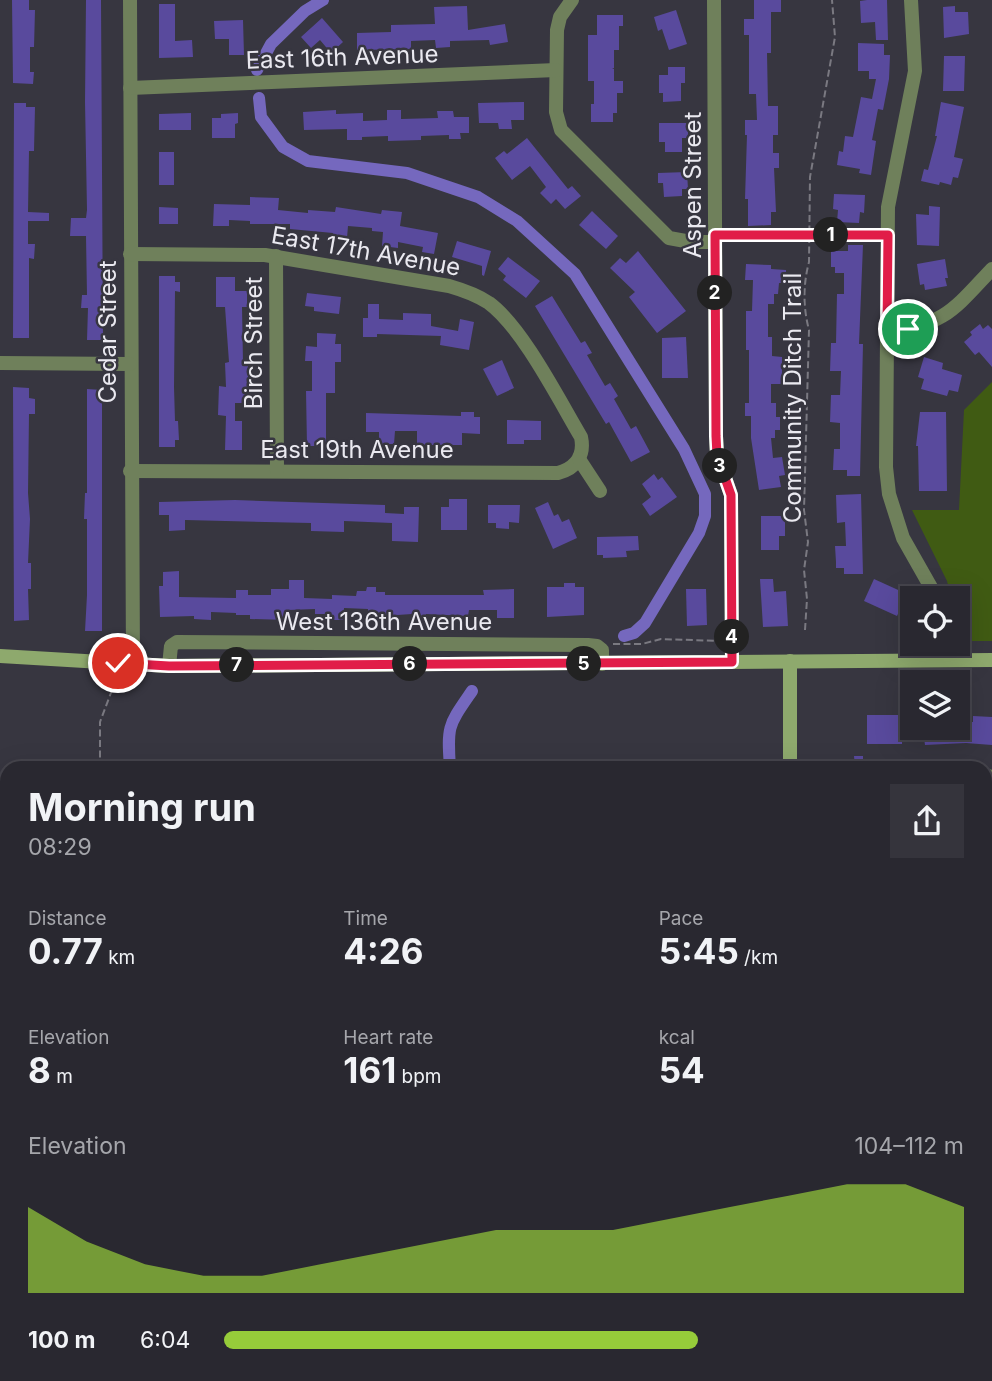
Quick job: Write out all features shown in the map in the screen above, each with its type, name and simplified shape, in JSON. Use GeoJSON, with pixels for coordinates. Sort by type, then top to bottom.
{"type":"FeatureCollection","features":[{"type":"Feature","properties":{"kind":"main road","name":"West 136th Avenue"},"geometry":{"type":"LineString","coordinates":[[0,656],[169,666],[992,660]]}},
{"type":"Feature","properties":{"kind":"main road"},"geometry":{"type":"LineString","coordinates":[[790,661],[790,761]]}},
{"type":"Feature","properties":{"kind":"street","name":"Cedar Street"},"geometry":{"type":"LineString","coordinates":[[130,0],[130,471],[133,665]]}},
{"type":"Feature","properties":{"kind":"street"},"geometry":{"type":"LineString","coordinates":[[572,0],[560,17],[557,30],[558,120],[566,136],[669,239],[691,242],[715,238]]}},
{"type":"Feature","properties":{"kind":"street","name":"Aspen Street"},"geometry":{"type":"LineString","coordinates":[[714,0],[716,436],[717,455],[731,495],[732,662]]}},
{"type":"Feature","properties":{"kind":"street"},"geometry":{"type":"LineString","coordinates":[[911,0],[915,71],[890,188],[886,467],[899,539],[930,586]]}},
{"type":"Feature","properties":{"kind":"street","name":"East 16th Avenue"},"geometry":{"type":"LineString","coordinates":[[130,88],[556,70]]}},
{"type":"Feature","properties":{"kind":"street","name":"East 17th Avenue"},"geometry":{"type":"LineString","coordinates":[[130,254],[276,256],[466,291],[490,304],[512,325],[581,437],[583,444],[579,459]]}},
{"type":"Feature","properties":{"kind":"street","name":"Birch Street"},"geometry":{"type":"LineString","coordinates":[[276,256],[277,471]]}},
{"type":"Feature","properties":{"kind":"street"},"geometry":{"type":"LineString","coordinates":[[887,330],[923,326],[943,317],[966,298],[992,269]]}},
{"type":"Feature","properties":{"kind":"street"},"geometry":{"type":"LineString","coordinates":[[0,363],[130,364]]}},
{"type":"Feature","properties":{"kind":"street"},"geometry":{"type":"LineString","coordinates":[[579,459],[600,491]]}},
{"type":"Feature","properties":{"kind":"street","name":"East 19th Avenue"},"geometry":{"type":"LineString","coordinates":[[130,471],[558,473],[574,466],[579,459]]}},
{"type":"Feature","properties":{"kind":"street","name":"West 136th Avenue"},"geometry":{"type":"LineString","coordinates":[[169,666],[171,646],[177,642],[588,645],[602,650],[602,664]]}},
{"type":"Feature","properties":{"kind":"street"},"geometry":{"type":"LineString","coordinates":[[939,656],[939,660]]}},
{"type":"Feature","properties":{"kind":"path","name":"Community Ditch Trail"},"geometry":{"type":"LineString","coordinates":[[805,630],[807,599],[804,570],[808,541],[804,510],[809,330],[804,310],[809,262],[810,177],[835,37],[832,0]]}},
{"type":"Feature","properties":{"kind":"path"},"geometry":{"type":"LineString","coordinates":[[715,238],[888,235]]}},
{"type":"Feature","properties":{"kind":"path"},"geometry":{"type":"LineString","coordinates":[[608,643],[642,644],[661,639],[722,642]]}},
{"type":"Feature","properties":{"kind":"path"},"geometry":{"type":"LineString","coordinates":[[100,761],[100,722],[115,682]]}},
{"type":"Feature","properties":{"kind":"green space"},"geometry":{"type":"Polygon","coordinates":[[[992,382],[992,641],[970,641],[970,586],[948,586],[912,510],[959,510],[964,410],[992,382]]]}},
{"type":"Feature","properties":{"kind":"building"},"geometry":{"type":"Polygon","coordinates":[[[12,0],[29,0],[29,10],[35,10],[34,47],[30,47],[33,84],[13,83],[12,0]]]}},
{"type":"Feature","properties":{"kind":"building"},"geometry":{"type":"Polygon","coordinates":[[[86,0],[101,0],[103,340],[87,340],[88,308],[81,308],[82,295],[87,295],[86,236],[70,236],[71,218],[86,218],[87,210],[86,0]]]}},
{"type":"Feature","properties":{"kind":"building"},"geometry":{"type":"Polygon","coordinates":[[[754,0],[781,0],[781,12],[771,12],[771,53],[767,53],[768,106],[778,106],[778,135],[773,135],[773,153],[779,153],[779,168],[774,168],[776,212],[771,212],[771,225],[748,226],[748,199],[745,199],[745,120],[757,120],[756,94],[749,94],[749,35],[744,35],[744,19],[754,19],[754,0]]]}},
{"type":"Feature","properties":{"kind":"building"},"geometry":{"type":"Polygon","coordinates":[[[887,0],[888,40],[876,40],[875,22],[861,23],[860,1],[887,0]]]}},
{"type":"Feature","properties":{"kind":"building"},"geometry":{"type":"Polygon","coordinates":[[[159,4],[175,4],[175,41],[192,40],[193,57],[159,58],[159,4]]]}},
{"type":"Feature","properties":{"kind":"building"},"geometry":{"type":"Polygon","coordinates":[[[467,6],[468,30],[505,24],[508,42],[490,45],[489,40],[450,41],[450,47],[436,48],[435,40],[411,41],[411,49],[357,50],[357,33],[391,32],[391,25],[435,24],[434,7],[467,6]]]}},
{"type":"Feature","properties":{"kind":"building"},"geometry":{"type":"Polygon","coordinates":[[[955,6],[955,12],[968,12],[969,34],[944,38],[943,7],[955,6]]]}},
{"type":"Feature","properties":{"kind":"building"},"geometry":{"type":"Polygon","coordinates":[[[676,10],[687,44],[669,50],[662,29],[658,31],[654,17],[676,10]]]}},
{"type":"Feature","properties":{"kind":"building"},"geometry":{"type":"Polygon","coordinates":[[[597,15],[623,15],[623,26],[619,26],[619,50],[614,50],[612,69],[614,81],[623,81],[623,93],[617,93],[617,113],[613,113],[613,122],[591,122],[594,81],[588,81],[588,35],[597,35],[597,15]]]}},
{"type":"Feature","properties":{"kind":"building"},"geometry":{"type":"Polygon","coordinates":[[[322,18],[343,42],[331,53],[320,40],[311,48],[301,37],[322,18]]]}},
{"type":"Feature","properties":{"kind":"building"},"geometry":{"type":"Polygon","coordinates":[[[243,20],[244,55],[229,55],[229,39],[215,39],[214,21],[243,20]]]}},
{"type":"Feature","properties":{"kind":"building"},"geometry":{"type":"Polygon","coordinates":[[[858,43],[884,44],[884,55],[890,55],[883,110],[878,109],[872,140],[876,141],[871,175],[859,173],[860,169],[837,165],[839,151],[843,152],[845,136],[853,137],[861,97],[872,99],[876,79],[869,79],[869,71],[858,71],[858,43]]]}},
{"type":"Feature","properties":{"kind":"building"},"geometry":{"type":"Polygon","coordinates":[[[944,56],[965,56],[964,91],[943,91],[944,56]]]}},
{"type":"Feature","properties":{"kind":"building"},"geometry":{"type":"Polygon","coordinates":[[[668,67],[685,67],[685,83],[681,83],[681,101],[663,102],[663,93],[659,93],[659,75],[668,75],[668,67]]]}},
{"type":"Feature","properties":{"kind":"building"},"geometry":{"type":"Polygon","coordinates":[[[524,102],[524,120],[511,120],[512,129],[499,129],[498,123],[479,123],[478,103],[524,102]]]}},
{"type":"Feature","properties":{"kind":"building"},"geometry":{"type":"Polygon","coordinates":[[[941,102],[964,107],[954,157],[963,159],[958,178],[953,177],[951,185],[921,181],[924,169],[928,170],[937,136],[941,102]]]}},
{"type":"Feature","properties":{"kind":"building"},"geometry":{"type":"Polygon","coordinates":[[[14,103],[26,103],[26,107],[35,107],[34,151],[29,151],[28,212],[49,213],[49,221],[28,221],[28,244],[35,244],[34,259],[29,258],[29,338],[13,338],[14,103]]]}},
{"type":"Feature","properties":{"kind":"building"},"geometry":{"type":"Polygon","coordinates":[[[336,110],[336,114],[363,113],[363,121],[387,120],[387,110],[401,110],[401,119],[438,118],[437,111],[453,111],[454,117],[469,117],[469,133],[460,133],[461,139],[449,139],[449,135],[421,136],[421,140],[388,141],[388,136],[347,140],[347,129],[304,130],[303,112],[336,110]]]}},
{"type":"Feature","properties":{"kind":"building"},"geometry":{"type":"Polygon","coordinates":[[[191,113],[191,130],[159,130],[159,114],[191,113]]]}},
{"type":"Feature","properties":{"kind":"building"},"geometry":{"type":"Polygon","coordinates":[[[238,113],[235,138],[212,138],[212,118],[221,118],[221,114],[238,113]]]}},
{"type":"Feature","properties":{"kind":"building"},"geometry":{"type":"Polygon","coordinates":[[[659,123],[688,123],[688,138],[682,138],[682,152],[665,152],[665,142],[659,142],[659,123]]]}},
{"type":"Feature","properties":{"kind":"building"},"geometry":{"type":"Polygon","coordinates":[[[527,138],[568,189],[572,186],[581,196],[565,209],[556,199],[551,204],[540,193],[546,187],[530,166],[512,180],[495,158],[504,151],[507,154],[527,138]]]}},
{"type":"Feature","properties":{"kind":"building"},"geometry":{"type":"Polygon","coordinates":[[[159,152],[174,152],[174,185],[159,185],[159,152]]]}},
{"type":"Feature","properties":{"kind":"building"},"geometry":{"type":"Polygon","coordinates":[[[687,172],[688,189],[682,189],[682,196],[664,197],[663,183],[658,183],[658,173],[687,172]]]}},
{"type":"Feature","properties":{"kind":"building"},"geometry":{"type":"Polygon","coordinates":[[[834,194],[865,195],[864,213],[860,212],[859,223],[837,222],[838,210],[833,209],[834,194]]]}},
{"type":"Feature","properties":{"kind":"building"},"geometry":{"type":"Polygon","coordinates":[[[250,197],[279,198],[278,210],[308,213],[308,210],[335,212],[336,207],[381,214],[382,210],[402,212],[400,226],[438,233],[434,254],[422,252],[423,247],[398,242],[398,248],[382,246],[383,232],[372,231],[372,228],[348,226],[347,238],[332,236],[333,233],[290,229],[290,224],[250,224],[250,221],[229,220],[229,226],[213,226],[214,204],[250,205],[250,197]]]}},
{"type":"Feature","properties":{"kind":"building"},"geometry":{"type":"Polygon","coordinates":[[[929,206],[940,207],[939,246],[917,245],[916,214],[929,215],[929,206]]]}},
{"type":"Feature","properties":{"kind":"building"},"geometry":{"type":"Polygon","coordinates":[[[159,207],[178,208],[178,224],[159,224],[159,207]]]}},
{"type":"Feature","properties":{"kind":"building"},"geometry":{"type":"Polygon","coordinates":[[[592,211],[618,236],[606,249],[579,225],[592,211]]]}},
{"type":"Feature","properties":{"kind":"building"},"geometry":{"type":"Polygon","coordinates":[[[457,241],[491,251],[484,276],[482,266],[452,257],[457,241]]]}},
{"type":"Feature","properties":{"kind":"building"},"geometry":{"type":"Polygon","coordinates":[[[848,245],[863,245],[859,344],[863,344],[860,476],[847,476],[847,470],[833,470],[834,449],[840,449],[840,423],[830,422],[831,395],[840,395],[841,371],[830,371],[831,343],[836,343],[837,294],[844,294],[844,273],[835,273],[835,267],[831,267],[831,251],[848,251],[848,245]]]}},
{"type":"Feature","properties":{"kind":"building"},"geometry":{"type":"Polygon","coordinates":[[[638,251],[686,311],[657,333],[629,297],[635,292],[610,268],[620,258],[626,263],[638,251]]]}},
{"type":"Feature","properties":{"kind":"building"},"geometry":{"type":"Polygon","coordinates":[[[508,257],[540,281],[526,298],[503,280],[506,276],[498,269],[508,257]]]}},
{"type":"Feature","properties":{"kind":"building"},"geometry":{"type":"Polygon","coordinates":[[[945,259],[947,286],[925,290],[924,284],[920,285],[917,264],[945,259]]]}},
{"type":"Feature","properties":{"kind":"building"},"geometry":{"type":"Polygon","coordinates":[[[746,264],[771,265],[771,269],[786,270],[786,283],[779,283],[778,294],[774,294],[774,304],[768,304],[768,337],[772,337],[772,356],[782,357],[782,384],[771,384],[771,403],[776,403],[780,430],[775,430],[775,438],[771,438],[773,458],[782,457],[785,475],[779,476],[781,487],[759,490],[751,438],[751,416],[745,416],[745,403],[749,403],[746,311],[752,311],[753,280],[745,280],[746,264]]]}},
{"type":"Feature","properties":{"kind":"building"},"geometry":{"type":"Polygon","coordinates":[[[159,276],[175,276],[175,282],[180,282],[180,292],[175,291],[174,387],[175,421],[178,421],[179,440],[175,440],[175,447],[159,447],[159,276]]]}},
{"type":"Feature","properties":{"kind":"building"},"geometry":{"type":"Polygon","coordinates":[[[216,277],[235,277],[235,291],[247,291],[247,307],[242,307],[243,363],[248,363],[248,403],[235,403],[235,421],[242,421],[242,450],[225,450],[226,416],[218,415],[219,386],[226,387],[225,363],[229,362],[225,307],[216,307],[216,277]]]}},
{"type":"Feature","properties":{"kind":"building"},"geometry":{"type":"Polygon","coordinates":[[[307,293],[341,297],[339,314],[314,311],[314,307],[305,306],[307,293]]]}},
{"type":"Feature","properties":{"kind":"building"},"geometry":{"type":"Polygon","coordinates":[[[552,296],[581,343],[585,341],[592,353],[587,355],[605,386],[610,383],[618,396],[614,399],[631,429],[636,426],[650,452],[631,462],[609,422],[606,424],[535,306],[552,296]]]}},
{"type":"Feature","properties":{"kind":"building"},"geometry":{"type":"Polygon","coordinates":[[[368,304],[379,304],[379,319],[403,320],[403,313],[431,314],[431,326],[458,331],[460,319],[474,322],[469,350],[440,345],[441,336],[377,334],[377,337],[363,337],[363,318],[368,318],[368,304]]]}},
{"type":"Feature","properties":{"kind":"building"},"geometry":{"type":"Polygon","coordinates":[[[980,324],[983,329],[988,325],[992,329],[992,367],[979,352],[975,355],[964,342],[972,335],[970,332],[980,324]]]}},
{"type":"Feature","properties":{"kind":"building"},"geometry":{"type":"Polygon","coordinates":[[[317,333],[336,334],[335,344],[341,344],[341,362],[335,362],[335,393],[326,393],[326,446],[307,446],[306,391],[312,391],[312,361],[305,361],[306,346],[317,347],[317,333]]]}},
{"type":"Feature","properties":{"kind":"building"},"geometry":{"type":"Polygon","coordinates":[[[686,337],[688,378],[662,378],[662,338],[686,337]]]}},
{"type":"Feature","properties":{"kind":"building"},"geometry":{"type":"Polygon","coordinates":[[[924,357],[943,363],[942,369],[962,375],[958,392],[949,390],[947,396],[921,389],[924,379],[918,377],[924,357]]]}},
{"type":"Feature","properties":{"kind":"building"},"geometry":{"type":"Polygon","coordinates":[[[502,360],[514,388],[497,396],[483,369],[502,360]]]}},
{"type":"Feature","properties":{"kind":"building"},"geometry":{"type":"Polygon","coordinates":[[[13,387],[29,388],[29,398],[35,399],[35,414],[29,414],[29,620],[14,621],[13,387]]]}},
{"type":"Feature","properties":{"kind":"building"},"geometry":{"type":"Polygon","coordinates":[[[87,389],[102,390],[102,631],[85,631],[87,389]]]}},
{"type":"Feature","properties":{"kind":"building"},"geometry":{"type":"Polygon","coordinates":[[[461,412],[474,412],[474,417],[480,417],[480,434],[462,433],[462,445],[417,445],[417,431],[395,431],[394,444],[379,444],[379,432],[366,432],[366,413],[461,416],[461,412]]]}},
{"type":"Feature","properties":{"kind":"building"},"geometry":{"type":"Polygon","coordinates":[[[920,412],[946,412],[947,491],[919,491],[916,446],[920,412]]]}},
{"type":"Feature","properties":{"kind":"building"},"geometry":{"type":"Polygon","coordinates":[[[507,420],[541,421],[541,440],[507,444],[507,420]]]}},
{"type":"Feature","properties":{"kind":"building"},"geometry":{"type":"Polygon","coordinates":[[[654,474],[658,480],[662,477],[677,497],[650,516],[642,504],[651,497],[642,484],[654,474]]]}},
{"type":"Feature","properties":{"kind":"building"},"geometry":{"type":"Polygon","coordinates":[[[861,494],[863,574],[844,574],[844,568],[836,568],[835,546],[846,546],[845,522],[837,523],[836,495],[861,494]]]}},
{"type":"Feature","properties":{"kind":"building"},"geometry":{"type":"Polygon","coordinates":[[[449,499],[467,499],[467,530],[441,530],[441,507],[449,507],[449,499]]]}},
{"type":"Feature","properties":{"kind":"building"},"geometry":{"type":"Polygon","coordinates":[[[235,500],[385,505],[385,513],[404,514],[404,507],[419,507],[418,542],[392,541],[392,523],[344,521],[344,532],[311,531],[311,523],[185,520],[185,530],[169,531],[169,515],[159,515],[159,502],[235,500]]]}},
{"type":"Feature","properties":{"kind":"building"},"geometry":{"type":"Polygon","coordinates":[[[548,502],[554,516],[558,514],[562,522],[569,519],[577,538],[553,549],[535,508],[548,502]]]}},
{"type":"Feature","properties":{"kind":"building"},"geometry":{"type":"Polygon","coordinates":[[[488,505],[520,505],[519,523],[509,522],[509,529],[496,528],[496,523],[488,523],[488,505]]]}},
{"type":"Feature","properties":{"kind":"building"},"geometry":{"type":"Polygon","coordinates":[[[761,516],[785,516],[785,536],[779,536],[779,550],[761,550],[761,516]]]}},
{"type":"Feature","properties":{"kind":"building"},"geometry":{"type":"Polygon","coordinates":[[[638,536],[639,550],[626,551],[627,557],[603,558],[603,555],[597,555],[597,537],[638,536]]]}},
{"type":"Feature","properties":{"kind":"building"},"geometry":{"type":"Polygon","coordinates":[[[179,571],[179,597],[236,598],[236,590],[248,590],[248,595],[271,595],[271,589],[289,589],[289,580],[304,580],[304,598],[356,596],[357,591],[366,591],[367,587],[376,587],[376,592],[385,592],[385,595],[484,595],[483,590],[514,589],[514,618],[497,618],[497,610],[469,610],[468,616],[426,614],[426,617],[412,618],[412,614],[368,617],[368,609],[344,608],[344,620],[330,620],[330,614],[315,614],[315,609],[288,610],[288,620],[250,619],[250,615],[211,612],[211,620],[194,619],[194,616],[160,617],[159,586],[163,586],[163,572],[179,571]]]}},
{"type":"Feature","properties":{"kind":"building"},"geometry":{"type":"Polygon","coordinates":[[[760,579],[773,579],[774,592],[786,591],[788,626],[763,627],[760,579]]]}},
{"type":"Feature","properties":{"kind":"building"},"geometry":{"type":"Polygon","coordinates":[[[874,579],[900,591],[900,609],[897,616],[864,601],[874,579]]]}},
{"type":"Feature","properties":{"kind":"building"},"geometry":{"type":"Polygon","coordinates":[[[564,583],[575,583],[575,587],[584,587],[584,615],[547,617],[547,587],[564,587],[564,583]]]}},
{"type":"Feature","properties":{"kind":"building"},"geometry":{"type":"Polygon","coordinates":[[[686,589],[706,589],[707,625],[687,626],[686,589]]]}},
{"type":"Feature","properties":{"kind":"building"},"geometry":{"type":"Polygon","coordinates":[[[867,715],[900,715],[902,744],[867,744],[867,715]]]}},
{"type":"Feature","properties":{"kind":"building"},"geometry":{"type":"Polygon","coordinates":[[[973,716],[992,717],[992,745],[925,745],[924,740],[970,740],[970,722],[973,722],[973,716]]]}},
{"type":"Feature","properties":{"kind":"building"},"geometry":{"type":"Polygon","coordinates":[[[854,756],[863,756],[863,761],[854,761],[854,756]]]}},
{"type":"Feature","properties":{"kind":"waterway"},"geometry":{"type":"LineString","coordinates":[[257,70],[271,44],[305,11],[323,0]]}},
{"type":"Feature","properties":{"kind":"waterway"},"geometry":{"type":"LineString","coordinates":[[259,98],[261,117],[283,147],[308,161],[407,173],[478,197],[517,221],[575,274],[684,449],[705,494],[705,516],[699,533],[645,623],[634,633],[624,636]]}},
{"type":"Feature","properties":{"kind":"waterway"},"geometry":{"type":"LineString","coordinates":[[450,761],[451,726],[472,691]]}},
{"type":"Feature","properties":{"kind":"route"},"geometry":{"type":"LineString","coordinates":[[118,663],[169,666],[732,662],[731,495],[719,464],[716,436],[715,235],[888,235],[887,330],[908,329]]}}]}
